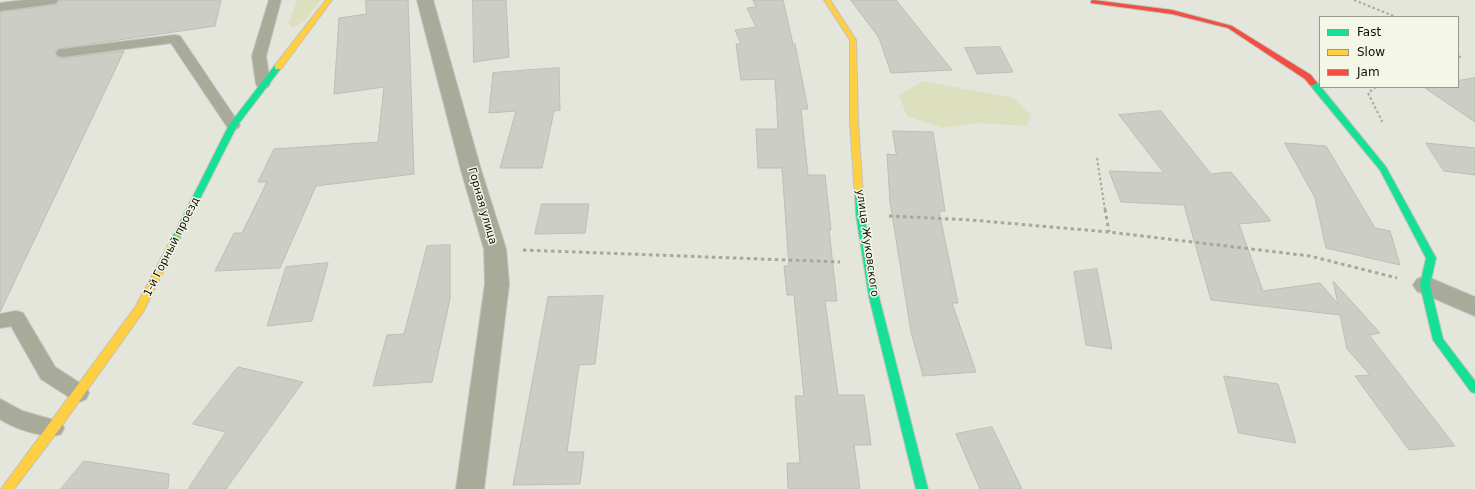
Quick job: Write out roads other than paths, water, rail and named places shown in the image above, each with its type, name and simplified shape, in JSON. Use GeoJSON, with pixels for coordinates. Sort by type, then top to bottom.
{"type":"FeatureCollection","features":[{"type":"Feature","properties":{"kind":"street","name":"1-й Горный проезд"},"geometry":{"type":"LineString","coordinates":[[7,489],[54,428],[140,309],[233,125],[329,0]]}},
{"type":"Feature","properties":{"kind":"street","name":"Горная улица"},"geometry":{"type":"LineString","coordinates":[[425,0],[471,170],[495,248],[497,284],[470,489]]}},
{"type":"Feature","properties":{"kind":"street","name":"улица Жуковского"},"geometry":{"type":"LineString","coordinates":[[827,0],[853,40],[854,122],[860,215],[874,297],[922,489]]}},
{"type":"Feature","properties":{"kind":"street"},"geometry":{"type":"LineString","coordinates":[[1093,2],[1172,12],[1230,27],[1308,76],[1383,169],[1431,258],[1425,285],[1438,340],[1475,389]]}},
{"type":"Feature","properties":{"kind":"street"},"geometry":{"type":"LineString","coordinates":[[1425,285],[1475,307]]}},
{"type":"Feature","properties":{"kind":"lane"},"geometry":{"type":"LineString","coordinates":[[0,7],[52,0]]}},
{"type":"Feature","properties":{"kind":"lane"},"geometry":{"type":"LineString","coordinates":[[263,84],[259,56],[275,0]]}},
{"type":"Feature","properties":{"kind":"lane"},"geometry":{"type":"LineString","coordinates":[[63,53],[175,39],[233,125]]}},
{"type":"Feature","properties":{"kind":"lane"},"geometry":{"type":"LineString","coordinates":[[0,321],[16,318],[48,373],[79,393]]}},
{"type":"Feature","properties":{"kind":"lane"},"geometry":{"type":"LineString","coordinates":[[0,408],[16,419],[54,428]]}}]}
